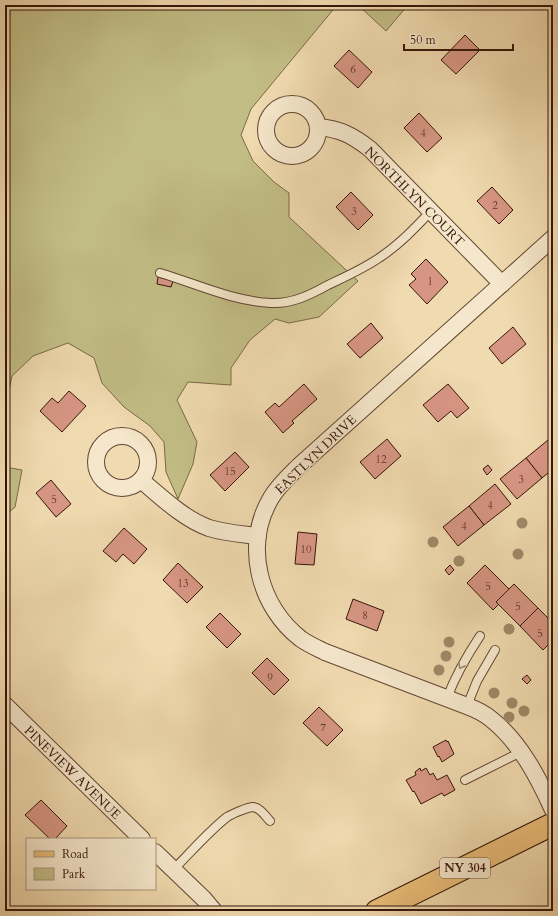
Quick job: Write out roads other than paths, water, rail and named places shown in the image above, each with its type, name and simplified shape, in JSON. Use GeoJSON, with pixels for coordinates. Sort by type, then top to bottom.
{"type":"FeatureCollection","features":[{"type":"Feature","properties":{"kind":"main road","name":"NY 304"},"geometry":{"type":"LineString","coordinates":[[377,911],[553,824]]}},
{"type":"Feature","properties":{"kind":"street","name":"NORTHLYN COURT"},"geometry":{"type":"LineString","coordinates":[[318,127],[329,128],[351,135],[381,159],[502,284]]}},
{"type":"Feature","properties":{"kind":"street","name":"EASTLYN DRIVE"},"geometry":{"type":"LineString","coordinates":[[553,238],[286,479],[275,492],[265,509],[258,536],[257,557],[261,581],[271,605],[278,616],[293,632],[307,643],[325,652],[447,698],[478,711],[490,718],[511,738],[521,752],[539,782],[553,810]]}},
{"type":"Feature","properties":{"kind":"street"},"geometry":{"type":"LineString","coordinates":[[141,480],[174,508],[199,523],[219,530],[258,536]]}},
{"type":"Feature","properties":{"kind":"street","name":"PINEVIEW AVENUE"},"geometry":{"type":"LineString","coordinates":[[5,705],[141,838]]}},
{"type":"Feature","properties":{"kind":"street"},"geometry":{"type":"LineString","coordinates":[[156,853],[204,899],[214,911]]}},
{"type":"Feature","properties":{"kind":"lane"},"geometry":{"type":"LineString","coordinates":[[160,273],[216,292],[249,301],[272,303],[293,301],[310,295],[379,258],[403,239],[432,211]]}},
{"type":"Feature","properties":{"kind":"lane"},"geometry":{"type":"LineString","coordinates":[[447,698],[458,671],[480,636]]}},
{"type":"Feature","properties":{"kind":"lane"},"geometry":{"type":"LineString","coordinates":[[467,706],[477,681],[495,650]]}},
{"type":"Feature","properties":{"kind":"lane"},"geometry":{"type":"LineString","coordinates":[[465,780],[521,752]]}},
{"type":"Feature","properties":{"kind":"lane"},"geometry":{"type":"LineString","coordinates":[[173,870],[228,816],[246,808],[254,807],[261,811],[270,821]]}}]}
